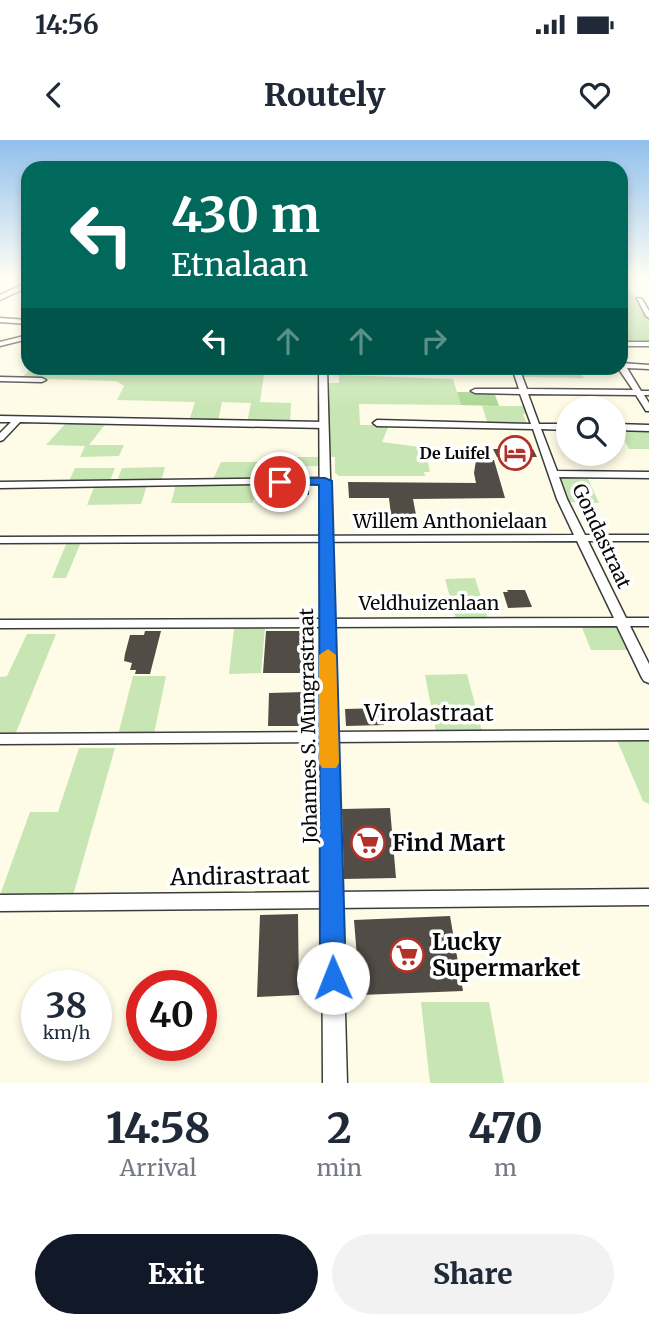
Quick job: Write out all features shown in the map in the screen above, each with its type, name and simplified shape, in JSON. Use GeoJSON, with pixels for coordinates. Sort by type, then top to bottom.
{"type":"FeatureCollection","features":[{"type":"Feature","properties":{"kind":"street"},"geometry":{"type":"LineString","coordinates":[[0,344],[21,339]]}},
{"type":"Feature","properties":{"kind":"street"},"geometry":{"type":"LineString","coordinates":[[628,344],[649,344]]}},
{"type":"Feature","properties":{"kind":"street"},"geometry":{"type":"LineString","coordinates":[[628,366],[649,366]]}},
{"type":"Feature","properties":{"kind":"street","name":"Johannes S. Mungrastraat"},"geometry":{"type":"LineString","coordinates":[[323,375],[335,1083]]}},
{"type":"Feature","properties":{"kind":"street","name":"Gondastraat"},"geometry":{"type":"LineString","coordinates":[[517,375],[534,427],[580,539],[649,678]]}},
{"type":"Feature","properties":{"kind":"street"},"geometry":{"type":"LineString","coordinates":[[627,375],[649,410]]}},
{"type":"Feature","properties":{"kind":"street"},"geometry":{"type":"LineString","coordinates":[[0,379],[41,380]]}},
{"type":"Feature","properties":{"kind":"street"},"geometry":{"type":"LineString","coordinates":[[475,391],[649,393]]}},
{"type":"Feature","properties":{"kind":"street"},"geometry":{"type":"LineString","coordinates":[[0,419],[324,425]]}},
{"type":"Feature","properties":{"kind":"street"},"geometry":{"type":"LineString","coordinates":[[0,438],[19,419]]}},
{"type":"Feature","properties":{"kind":"street"},"geometry":{"type":"LineString","coordinates":[[377,423],[556,427]]}},
{"type":"Feature","properties":{"kind":"street"},"geometry":{"type":"LineString","coordinates":[[626,428],[649,428]]}},
{"type":"Feature","properties":{"kind":"street"},"geometry":{"type":"LineString","coordinates":[[552,474],[649,475]]}},
{"type":"Feature","properties":{"kind":"street"},"geometry":{"type":"LineString","coordinates":[[0,485],[325,481]]}},
{"type":"Feature","properties":{"kind":"street","name":"Willem Anthonielaan"},"geometry":{"type":"LineString","coordinates":[[0,540],[649,538]]}},
{"type":"Feature","properties":{"kind":"street","name":"Veldhuizenlaan"},"geometry":{"type":"LineString","coordinates":[[0,625],[649,622]]}},
{"type":"Feature","properties":{"kind":"street","name":"Virolastraat"},"geometry":{"type":"LineString","coordinates":[[0,739],[649,735]]}},
{"type":"Feature","properties":{"kind":"street","name":"Andirastraat"},"geometry":{"type":"LineString","coordinates":[[0,903],[649,897]]}},
{"type":"Feature","properties":{"kind":"green space"},"geometry":{"type":"Polygon","coordinates":[[[628,321],[649,321],[649,343],[629,343],[628,321]]]}},
{"type":"Feature","properties":{"kind":"green space"},"geometry":{"type":"Polygon","coordinates":[[[24,375],[264,375],[260,402],[291,403],[290,423],[247,423],[251,403],[222,402],[218,422],[189,421],[195,402],[117,400],[124,386],[116,381],[21,378],[24,375]]]}},
{"type":"Feature","properties":{"kind":"green space"},"geometry":{"type":"Polygon","coordinates":[[[339,375],[453,379],[461,405],[359,404],[360,425],[389,425],[382,442],[449,451],[451,458],[427,458],[430,472],[424,472],[425,476],[339,476],[335,473],[335,457],[328,457],[326,383],[339,383],[339,375]]]}},
{"type":"Feature","properties":{"kind":"green space"},"geometry":{"type":"Polygon","coordinates":[[[522,375],[582,375],[584,378],[522,375]]]}},
{"type":"Feature","properties":{"kind":"green space"},"geometry":{"type":"Polygon","coordinates":[[[457,392],[494,392],[499,406],[461,405],[457,392]]]}},
{"type":"Feature","properties":{"kind":"green space"},"geometry":{"type":"Polygon","coordinates":[[[482,406],[526,406],[528,414],[523,414],[527,424],[488,424],[482,406]]]}},
{"type":"Feature","properties":{"kind":"green space"},"geometry":{"type":"Polygon","coordinates":[[[67,422],[107,422],[89,445],[124,445],[119,456],[80,457],[85,446],[46,445],[67,422]]]}},
{"type":"Feature","properties":{"kind":"green space"},"geometry":{"type":"Polygon","coordinates":[[[626,429],[649,430],[649,449],[629,449],[626,443],[626,429]]]}},
{"type":"Feature","properties":{"kind":"green space"},"geometry":{"type":"Polygon","coordinates":[[[270,457],[321,457],[321,466],[280,467],[278,480],[213,479],[221,462],[269,462],[270,457]]]}},
{"type":"Feature","properties":{"kind":"green space"},"geometry":{"type":"Polygon","coordinates":[[[165,467],[161,482],[117,481],[122,468],[165,467]]]}},
{"type":"Feature","properties":{"kind":"green space"},"geometry":{"type":"Polygon","coordinates":[[[75,468],[115,468],[110,481],[68,483],[75,468]]]}},
{"type":"Feature","properties":{"kind":"green space"},"geometry":{"type":"Polygon","coordinates":[[[587,477],[599,503],[570,502],[560,478],[587,477]]]}},
{"type":"Feature","properties":{"kind":"green space"},"geometry":{"type":"Polygon","coordinates":[[[255,483],[253,503],[171,503],[176,484],[255,483]]]}},
{"type":"Feature","properties":{"kind":"green space"},"geometry":{"type":"Polygon","coordinates":[[[95,485],[147,485],[141,504],[87,505],[95,485]]]}},
{"type":"Feature","properties":{"kind":"green space"},"geometry":{"type":"Polygon","coordinates":[[[67,542],[81,542],[66,578],[52,578],[67,542]]]}},
{"type":"Feature","properties":{"kind":"green space"},"geometry":{"type":"Polygon","coordinates":[[[475,578],[488,619],[456,619],[445,579],[475,578]]]}},
{"type":"Feature","properties":{"kind":"green space"},"geometry":{"type":"Polygon","coordinates":[[[616,624],[630,650],[591,650],[581,625],[616,624]]]}},
{"type":"Feature","properties":{"kind":"green space"},"geometry":{"type":"Polygon","coordinates":[[[234,628],[265,628],[261,673],[229,674],[234,628]]]}},
{"type":"Feature","properties":{"kind":"green space"},"geometry":{"type":"Polygon","coordinates":[[[27,634],[56,634],[15,735],[0,736],[0,677],[7,676],[27,634]]]}},
{"type":"Feature","properties":{"kind":"green space"},"geometry":{"type":"Polygon","coordinates":[[[467,674],[482,731],[436,732],[425,675],[467,674]]]}},
{"type":"Feature","properties":{"kind":"green space"},"geometry":{"type":"Polygon","coordinates":[[[133,676],[166,676],[154,734],[118,735],[133,676]]]}},
{"type":"Feature","properties":{"kind":"green space"},"geometry":{"type":"Polygon","coordinates":[[[616,738],[649,738],[649,804],[643,801],[616,738]]]}},
{"type":"Feature","properties":{"kind":"green space"},"geometry":{"type":"Polygon","coordinates":[[[79,748],[115,748],[72,899],[0,895],[30,812],[58,812],[79,748]]]}},
{"type":"Feature","properties":{"kind":"green space"},"geometry":{"type":"Polygon","coordinates":[[[421,1002],[489,1002],[504,1083],[430,1083],[421,1002]]]}},
{"type":"Feature","properties":{"kind":"building","name":"De Luifel"},"geometry":{"type":"Polygon","coordinates":[[[493,449],[533,449],[537,457],[497,457],[493,449]]]}},
{"type":"Feature","properties":{"kind":"building"},"geometry":{"type":"Polygon","coordinates":[[[476,460],[494,460],[505,498],[413,499],[416,515],[391,515],[389,498],[349,498],[348,482],[476,483],[476,460]]]}},
{"type":"Feature","properties":{"kind":"building"},"geometry":{"type":"Polygon","coordinates":[[[283,486],[309,486],[309,495],[283,495],[283,486]]]}},
{"type":"Feature","properties":{"kind":"building"},"geometry":{"type":"Polygon","coordinates":[[[507,590],[525,590],[532,607],[508,608],[503,592],[508,592],[507,590]]]}},
{"type":"Feature","properties":{"kind":"building"},"geometry":{"type":"Polygon","coordinates":[[[145,631],[161,631],[150,674],[135,674],[136,670],[130,670],[132,663],[124,661],[125,654],[130,635],[144,635],[145,631]]]}},
{"type":"Feature","properties":{"kind":"building"},"geometry":{"type":"Polygon","coordinates":[[[266,631],[307,631],[307,673],[263,673],[266,631]]]}},
{"type":"Feature","properties":{"kind":"building"},"geometry":{"type":"Polygon","coordinates":[[[304,692],[304,726],[268,726],[269,693],[304,692]]]}},
{"type":"Feature","properties":{"kind":"building"},"geometry":{"type":"Polygon","coordinates":[[[383,708],[384,725],[346,726],[345,709],[383,708]]]}},
{"type":"Feature","properties":{"kind":"building","name":"Find Mart"},"geometry":{"type":"Polygon","coordinates":[[[390,808],[396,878],[344,879],[342,809],[390,808]]]}},
{"type":"Feature","properties":{"kind":"building"},"geometry":{"type":"Polygon","coordinates":[[[298,914],[299,995],[257,997],[260,915],[298,914]]]}},
{"type":"Feature","properties":{"kind":"building","name":"Lucky Supermarket"},"geometry":{"type":"Polygon","coordinates":[[[450,916],[463,991],[360,995],[354,920],[450,916]]]}},
{"type":"Feature","properties":{"kind":"slow traffic"},"geometry":{"type":"LineString","coordinates":[[328,655],[329,763]]}},
{"type":"Feature","properties":{"kind":"place","name":"De Luifel"},"geometry":{"type":"Point","coordinates":[515,453]}},
{"type":"Feature","properties":{"kind":"place","name":"Find Mart"},"geometry":{"type":"Point","coordinates":[368,843]}},
{"type":"Feature","properties":{"kind":"place","name":"Lucky Supermarket"},"geometry":{"type":"Point","coordinates":[407,955]}},
{"type":"Feature","properties":{"kind":"route"},"geometry":{"type":"LineString","coordinates":[[280,482],[325,481],[333,978]]}}]}
